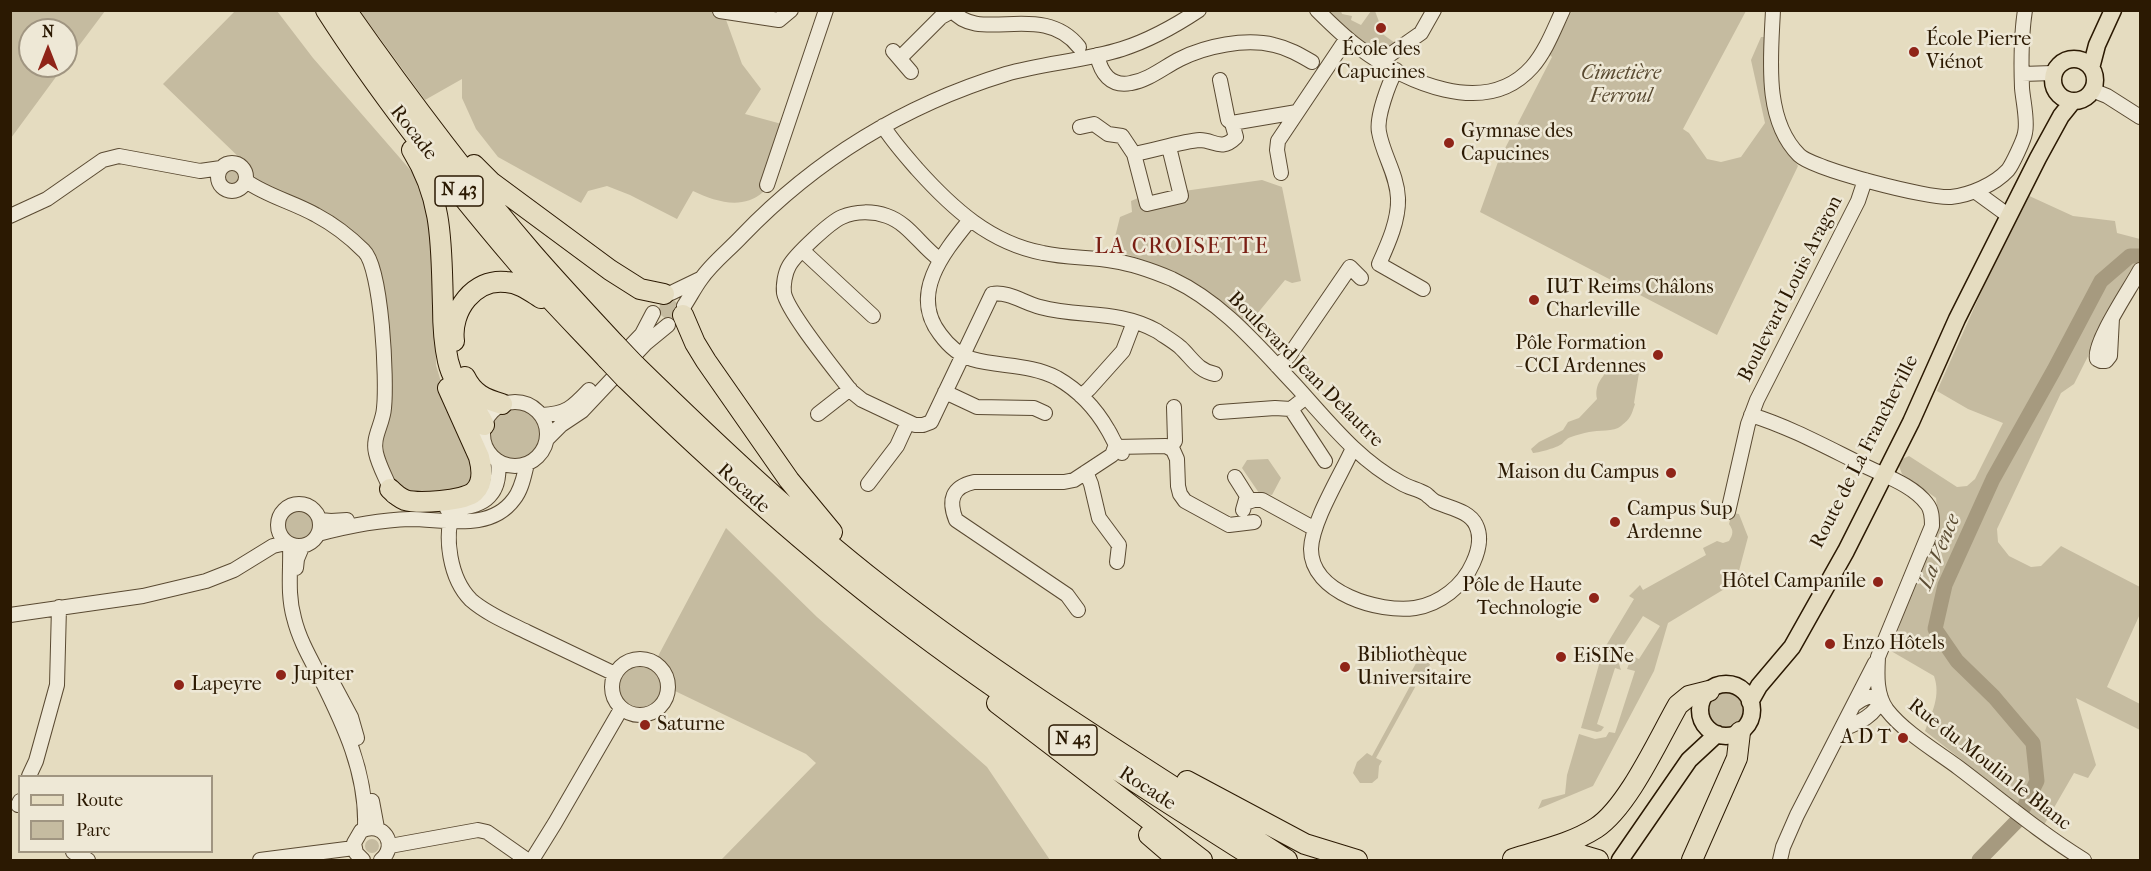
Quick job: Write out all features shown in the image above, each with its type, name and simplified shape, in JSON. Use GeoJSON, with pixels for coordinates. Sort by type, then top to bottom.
{"type":"FeatureCollection","features":[{"type":"Feature","properties":{"kind":"highway","name":"Rocade"},"geometry":{"type":"LineString","coordinates":[[326,10],[398,114],[518,264],[611,352]]}},
{"type":"Feature","properties":{"kind":"highway","name":"N 43"},"geometry":{"type":"LineString","coordinates":[[346,10],[399,86],[462,168],[611,352],[630,372],[883,587],[970,653],[1063,717],[1287,861]]}},
{"type":"Feature","properties":{"kind":"highway"},"geometry":{"type":"LineString","coordinates":[[345,40],[425,170],[438,213],[441,232],[444,342],[448,363],[456,383],[484,425]]}},
{"type":"Feature","properties":{"kind":"highway"},"geometry":{"type":"LineString","coordinates":[[399,86],[491,182],[610,270],[640,289],[667,294]]}},
{"type":"Feature","properties":{"kind":"highway"},"geometry":{"type":"LineString","coordinates":[[502,404],[484,399],[475,392],[468,383],[457,359],[454,344],[455,318],[466,298],[482,286],[497,281],[523,286],[611,352]]}},
{"type":"Feature","properties":{"kind":"highway"},"geometry":{"type":"LineString","coordinates":[[390,489],[405,500],[449,501],[475,492],[481,479],[482,468],[479,457],[441,369],[438,339],[443,309]]}},
{"type":"Feature","properties":{"kind":"highway"},"geometry":{"type":"LineString","coordinates":[[679,315],[706,361],[789,480],[814,512],[883,587]]}},
{"type":"Feature","properties":{"kind":"highway","name":"Rocade"},"geometry":{"type":"LineString","coordinates":[[630,372],[716,465],[800,540],[893,613],[957,661],[1258,861]]}},
{"type":"Feature","properties":{"kind":"highway"},"geometry":{"type":"LineString","coordinates":[[893,613],[915,638],[1202,861]]}},
{"type":"Feature","properties":{"kind":"highway"},"geometry":{"type":"LineString","coordinates":[[1508,860],[1562,844],[1595,828],[1615,812],[1678,705],[1689,696],[1709,690]]}},
{"type":"Feature","properties":{"kind":"highway"},"geometry":{"type":"LineString","coordinates":[[986,694],[1178,861]]}},
{"type":"Feature","properties":{"kind":"highway","name":"N 43"},"geometry":{"type":"LineString","coordinates":[[1063,717],[1114,740],[1305,844],[1357,861]]}},
{"type":"Feature","properties":{"kind":"highway"},"geometry":{"type":"LineString","coordinates":[[1692,861],[1737,758],[1740,732]]}},
{"type":"Feature","properties":{"kind":"highway"},"geometry":{"type":"LineString","coordinates":[[1508,860],[1570,852],[1598,861]]}},
{"type":"Feature","properties":{"kind":"main road"},"geometry":{"type":"LineString","coordinates":[[2038,158],[2057,113],[2057,93],[2052,80],[2053,73],[2062,62],[2076,59],[2092,44],[2112,12]]}},
{"type":"Feature","properties":{"kind":"main road"},"geometry":{"type":"LineString","coordinates":[[2091,68],[2097,45],[2112,12]]}},
{"type":"Feature","properties":{"kind":"main road"},"geometry":{"type":"LineString","coordinates":[[2057,93],[2073,101],[2084,98],[2092,90],[2095,78],[2091,68],[2087,63],[2076,59]]}},
{"type":"Feature","properties":{"kind":"main road"},"geometry":{"type":"LineString","coordinates":[[2038,158],[2061,116],[2073,101]]}},
{"type":"Feature","properties":{"kind":"main road","name":"Route de La Francheville"},"geometry":{"type":"LineString","coordinates":[[1750,702],[1767,676],[1784,658],[1809,614],[1838,547],[1880,473],[2038,158]]}},
{"type":"Feature","properties":{"kind":"main road"},"geometry":{"type":"LineString","coordinates":[[1735,686],[1742,690],[1750,702],[1751,716],[1745,728],[1740,732],[1725,736],[1717,734],[1707,728],[1700,715],[1700,706],[1709,690],[1721,685],[1735,686],[1767,676]]}},
{"type":"Feature","properties":{"kind":"main road"},"geometry":{"type":"LineString","coordinates":[[1620,861],[1689,760],[1703,723]]}},
{"type":"Feature","properties":{"kind":"main road"},"geometry":{"type":"LineString","coordinates":[[1689,760],[1717,734]]}},
{"type":"Feature","properties":{"kind":"street"},"geometry":{"type":"LineString","coordinates":[[720,11],[779,20],[791,10]]}},
{"type":"Feature","properties":{"kind":"street"},"geometry":{"type":"LineString","coordinates":[[767,185],[826,10]]}},
{"type":"Feature","properties":{"kind":"street"},"geometry":{"type":"LineString","coordinates":[[547,439],[547,426],[542,415],[528,404],[520,402],[502,404],[491,412],[484,425],[484,442],[492,456],[507,465],[527,464],[540,454],[547,439],[561,425],[582,411],[646,343],[679,315],[701,278],[781,197],[859,140],[907,114],[962,89],[1008,74],[1097,55],[1147,40],[1175,26],[1199,10]]}},
{"type":"Feature","properties":{"kind":"street"},"geometry":{"type":"LineString","coordinates":[[1317,10],[1347,38],[1396,70],[1452,93],[1480,94],[1499,89],[1517,80],[1532,67],[1563,10]]}},
{"type":"Feature","properties":{"kind":"street"},"geometry":{"type":"LineString","coordinates":[[1381,61],[1421,33],[1434,10]]}},
{"type":"Feature","properties":{"kind":"street"},"geometry":{"type":"LineString","coordinates":[[1773,10],[1772,68],[1776,113],[1784,133],[1799,156],[1823,167],[1865,180],[1924,195],[1950,197],[1976,192],[2008,170],[2025,133],[2022,74],[2022,30],[2025,10]]}},
{"type":"Feature","properties":{"kind":"street"},"geometry":{"type":"LineString","coordinates":[[911,72],[896,55],[941,17],[952,11],[967,21],[982,24],[1044,23],[1062,30],[1079,46]]}},
{"type":"Feature","properties":{"kind":"street"},"geometry":{"type":"LineString","coordinates":[[1281,173],[1277,150],[1278,141],[1347,38]]}},
{"type":"Feature","properties":{"kind":"street"},"geometry":{"type":"LineString","coordinates":[[1097,55],[1102,72],[1107,79],[1115,83],[1128,84],[1142,81],[1199,51],[1223,45],[1273,44],[1291,50],[1311,62]]}},
{"type":"Feature","properties":{"kind":"street"},"geometry":{"type":"LineString","coordinates":[[1396,70],[1391,79],[1379,130],[1397,184],[1397,212],[1388,245],[1379,264],[1423,289]]}},
{"type":"Feature","properties":{"kind":"street"},"geometry":{"type":"LineString","coordinates":[[2022,74],[2053,73]]}},
{"type":"Feature","properties":{"kind":"street"},"geometry":{"type":"LineString","coordinates":[[1134,154],[1202,140],[1216,145],[1231,142],[1236,137],[1232,123],[1228,120],[1220,80]]}},
{"type":"Feature","properties":{"kind":"street"},"geometry":{"type":"LineString","coordinates":[[2092,90],[2107,96],[2140,117]]}},
{"type":"Feature","properties":{"kind":"street"},"geometry":{"type":"LineString","coordinates":[[1232,123],[1297,112]]}},
{"type":"Feature","properties":{"kind":"street"},"geometry":{"type":"LineString","coordinates":[[859,140],[880,142],[900,150],[899,129],[907,114]]}},
{"type":"Feature","properties":{"kind":"street"},"geometry":{"type":"LineString","coordinates":[[1080,127],[1094,124],[1108,135],[1122,136],[1134,154],[1148,204],[1181,196],[1169,147]]}},
{"type":"Feature","properties":{"kind":"street","name":"Boulevard Jean Delautre"},"geometry":{"type":"LineString","coordinates":[[883,126],[900,150],[943,198],[969,221],[985,231],[1012,244],[1040,253],[1114,261],[1142,267],[1197,292],[1243,329],[1353,448],[1379,470],[1403,485],[1427,494],[1433,500],[1470,517],[1476,524],[1479,535],[1478,548],[1468,574],[1458,587],[1428,605],[1416,608],[1390,608],[1344,595],[1328,585],[1316,569],[1311,553],[1315,529]]}},
{"type":"Feature","properties":{"kind":"street"},"geometry":{"type":"LineString","coordinates":[[10,216],[47,199],[103,160],[119,156],[219,174]]}},
{"type":"Feature","properties":{"kind":"street"},"geometry":{"type":"LineString","coordinates":[[229,163],[238,164],[245,171],[246,181],[241,189],[233,192],[222,188],[219,174],[229,163]]}},
{"type":"Feature","properties":{"kind":"street","name":"Boulevard Louis Aragon"},"geometry":{"type":"LineString","coordinates":[[1728,512],[1751,415],[1858,201],[1865,180]]}},
{"type":"Feature","properties":{"kind":"street"},"geometry":{"type":"LineString","coordinates":[[246,181],[260,190],[316,215],[366,253],[372,263],[378,290],[385,392],[384,411],[375,436],[375,453],[394,500],[400,506],[412,510],[477,521],[488,518],[508,506],[520,489],[527,464]]}},
{"type":"Feature","properties":{"kind":"street"},"geometry":{"type":"LineString","coordinates":[[1976,192],[2009,216]]}},
{"type":"Feature","properties":{"kind":"street"},"geometry":{"type":"LineString","coordinates":[[939,260],[901,223],[888,216],[872,212],[857,213],[841,217],[828,226],[789,266],[784,280],[784,293],[791,309],[850,389],[862,400],[915,425],[930,422],[992,294],[1000,292],[1040,307],[1066,312],[1113,315],[1134,322],[1156,331],[1179,347],[1204,372],[1215,374]]}},
{"type":"Feature","properties":{"kind":"street"},"geometry":{"type":"LineString","coordinates":[[969,221],[939,260],[931,278],[928,295],[930,315],[937,330],[947,343],[972,359],[1028,368],[1056,378],[1081,396],[1100,418],[1120,451]]}},
{"type":"Feature","properties":{"kind":"street"},"geometry":{"type":"LineString","coordinates":[[803,251],[873,316]]}},
{"type":"Feature","properties":{"kind":"street"},"geometry":{"type":"LineString","coordinates":[[1277,366],[1288,356],[1350,267],[1361,278]]}},
{"type":"Feature","properties":{"kind":"street"},"geometry":{"type":"LineString","coordinates":[[2112,318],[2140,270]]}},
{"type":"Feature","properties":{"kind":"street"},"geometry":{"type":"LineString","coordinates":[[542,415],[556,414],[572,407],[642,334],[653,314],[654,304],[659,296],[701,278]]}},
{"type":"Feature","properties":{"kind":"street"},"geometry":{"type":"LineString","coordinates":[[667,294],[680,298],[679,315]]}},
{"type":"Feature","properties":{"kind":"street"},"geometry":{"type":"LineString","coordinates":[[653,314],[659,322],[679,315]]}},
{"type":"Feature","properties":{"kind":"street"},"geometry":{"type":"LineString","coordinates":[[1081,396],[1123,351],[1134,322]]}},
{"type":"Feature","properties":{"kind":"street"},"geometry":{"type":"LineString","coordinates":[[818,414],[850,389]]}},
{"type":"Feature","properties":{"kind":"street"},"geometry":{"type":"LineString","coordinates":[[945,392],[977,407],[1034,408],[1045,413]]}},
{"type":"Feature","properties":{"kind":"street"},"geometry":{"type":"LineString","coordinates":[[1220,412],[1291,409],[1306,396]]}},
{"type":"Feature","properties":{"kind":"street"},"geometry":{"type":"LineString","coordinates":[[1170,448],[1175,441],[1174,407]]}},
{"type":"Feature","properties":{"kind":"street"},"geometry":{"type":"LineString","coordinates":[[1291,409],[1326,461]]}},
{"type":"Feature","properties":{"kind":"street","name":"Rue du Moulin le Blanc"},"geometry":{"type":"LineString","coordinates":[[1751,415],[1821,444],[1880,473],[1920,497],[1929,506],[1932,526],[1878,657],[1877,678],[1881,698],[1887,710],[1900,722],[2050,839],[2084,861]]}},
{"type":"Feature","properties":{"kind":"street"},"geometry":{"type":"LineString","coordinates":[[868,484],[897,446],[908,422]]}},
{"type":"Feature","properties":{"kind":"street"},"geometry":{"type":"LineString","coordinates":[[1078,610],[1067,596],[956,520],[952,510],[952,501],[954,493],[963,484],[1064,482],[1074,480],[1120,451],[1155,446],[1170,448],[1177,459],[1178,486],[1185,501],[1229,525],[1247,523],[1245,504],[1247,496],[1235,477]]}},
{"type":"Feature","properties":{"kind":"street"},"geometry":{"type":"LineString","coordinates":[[1245,504],[1254,500],[1262,500],[1315,529],[1353,448]]}},
{"type":"Feature","properties":{"kind":"street"},"geometry":{"type":"LineString","coordinates":[[319,527],[452,515],[488,499],[500,478],[498,461]]}},
{"type":"Feature","properties":{"kind":"street"},"geometry":{"type":"LineString","coordinates":[[1086,472],[1092,484],[1099,518],[1119,545],[1117,561]]}},
{"type":"Feature","properties":{"kind":"street"},"geometry":{"type":"LineString","coordinates":[[10,615],[143,596],[206,581],[234,570],[273,546],[293,545],[314,540],[319,527],[312,508],[293,504],[285,509],[279,516],[278,531],[261,553]]}},
{"type":"Feature","properties":{"kind":"street"},"geometry":{"type":"LineString","coordinates":[[319,527],[367,515],[412,510]]}},
{"type":"Feature","properties":{"kind":"street"},"geometry":{"type":"LineString","coordinates":[[452,515],[451,561],[460,585],[472,600],[495,616],[615,674]]}},
{"type":"Feature","properties":{"kind":"street"},"geometry":{"type":"LineString","coordinates":[[278,531],[293,545]]}},
{"type":"Feature","properties":{"kind":"street"},"geometry":{"type":"LineString","coordinates":[[293,545],[288,584],[294,618],[351,717],[369,780],[371,828]]}},
{"type":"Feature","properties":{"kind":"street"},"geometry":{"type":"LineString","coordinates":[[31,775],[57,686],[59,607]]}},
{"type":"Feature","properties":{"kind":"street"},"geometry":{"type":"LineString","coordinates":[[1780,861],[1783,847],[1797,815],[1878,657]]}},
{"type":"Feature","properties":{"kind":"street"},"geometry":{"type":"LineString","coordinates":[[637,659],[655,663],[667,678],[667,696],[663,705],[647,715],[638,716],[621,709],[612,693],[615,674],[620,667],[637,659]]}},
{"type":"Feature","properties":{"kind":"street"},"geometry":{"type":"LineString","coordinates":[[1843,729],[1866,718],[1879,704],[1881,698],[1871,696],[1855,704]]}},
{"type":"Feature","properties":{"kind":"street"},"geometry":{"type":"LineString","coordinates":[[390,846],[478,830],[488,832],[530,861],[555,823],[621,709]]}},
{"type":"Feature","properties":{"kind":"street"},"geometry":{"type":"LineString","coordinates":[[1866,718],[1900,722]]}},
{"type":"Feature","properties":{"kind":"street"},"geometry":{"type":"LineString","coordinates":[[36,761],[39,775]]}},
{"type":"Feature","properties":{"kind":"street"},"geometry":{"type":"LineString","coordinates":[[363,861],[354,848],[358,834],[371,828],[386,835],[390,846],[381,861]]}},
{"type":"Feature","properties":{"kind":"street"},"geometry":{"type":"LineString","coordinates":[[260,861],[354,848]]}},
{"type":"Feature","properties":{"kind":"street"},"geometry":{"type":"LineString","coordinates":[[75,853],[88,861]]}},
{"type":"Feature","properties":{"kind":"green space"},"geometry":{"type":"Polygon","coordinates":[[[11,10],[105,11],[78,47],[78,18],[18,18],[18,78],[55,78],[11,138],[11,10]]]}},
{"type":"Feature","properties":{"kind":"green space"},"geometry":{"type":"Polygon","coordinates":[[[235,11],[277,11],[313,58],[426,188],[435,213],[436,365],[441,382],[478,461],[469,491],[435,496],[398,489],[380,450],[382,432],[373,255],[252,177],[246,164],[163,84],[235,11]]]}},
{"type":"Feature","properties":{"kind":"green space"},"geometry":{"type":"Polygon","coordinates":[[[360,11],[724,11],[742,64],[761,89],[745,114],[789,126],[766,188],[755,198],[747,201],[720,201],[693,191],[677,219],[607,186],[588,191],[581,203],[498,157],[476,129],[462,98],[462,79],[425,100],[360,11]]]}},
{"type":"Feature","properties":{"kind":"green space"},"geometry":{"type":"Polygon","coordinates":[[[1328,11],[1341,11],[1342,14],[1352,16],[1351,20],[1361,25],[1371,11],[1375,11],[1384,35],[1395,43],[1379,49],[1365,44],[1328,11]]]}},
{"type":"Feature","properties":{"kind":"green space","name":"Cimetière Ferroul"},"geometry":{"type":"Polygon","coordinates":[[[1572,11],[1746,11],[1683,129],[1689,133],[1707,159],[1721,162],[1741,157],[1765,123],[1751,60],[1761,37],[1766,37],[1790,154],[1798,166],[1717,335],[1480,212],[1498,162],[1552,57],[1549,54],[1572,11]]]}},
{"type":"Feature","properties":{"kind":"green space"},"geometry":{"type":"Polygon","coordinates":[[[228,168],[236,168],[241,173],[239,184],[228,186],[223,181],[223,173],[228,168]]]}},
{"type":"Feature","properties":{"kind":"green space"},"geometry":{"type":"Polygon","coordinates":[[[1262,180],[1282,187],[1301,281],[1292,283],[1285,280],[1247,326],[1209,296],[1151,263],[1112,249],[1120,217],[1132,212],[1131,201],[1138,198],[1143,209],[1185,201],[1184,191],[1262,180]]]}},
{"type":"Feature","properties":{"kind":"green space"},"geometry":{"type":"Polygon","coordinates":[[[2025,194],[2073,216],[2115,221],[2117,233],[2140,239],[2140,253],[2074,384],[2061,393],[1997,529],[1998,542],[2009,556],[2031,567],[2041,566],[2061,546],[2140,587],[2140,614],[2107,687],[2140,704],[2140,730],[2076,698],[2096,765],[2088,778],[2074,773],[2044,825],[1925,731],[1936,697],[1934,676],[1891,651],[1917,574],[1939,525],[1936,498],[1902,474],[1899,466],[1902,459],[1909,456],[1957,487],[1967,486],[1975,479],[2003,423],[1968,409],[1937,391],[2025,194]]]}},
{"type":"Feature","properties":{"kind":"green space"},"geometry":{"type":"Polygon","coordinates":[[[669,299],[676,302],[679,309],[676,316],[669,319],[662,316],[659,309],[662,302],[669,299]]]}},
{"type":"Feature","properties":{"kind":"green space"},"geometry":{"type":"Polygon","coordinates":[[[1612,366],[1640,367],[1635,404],[1627,421],[1614,429],[1580,434],[1569,438],[1555,448],[1533,453],[1531,449],[1539,442],[1563,430],[1568,422],[1579,418],[1597,399],[1598,385],[1612,366]]]}},
{"type":"Feature","properties":{"kind":"green space"},"geometry":{"type":"Polygon","coordinates":[[[515,409],[533,416],[540,434],[533,452],[515,459],[497,452],[490,434],[497,416],[515,409]]]}},
{"type":"Feature","properties":{"kind":"green space"},"geometry":{"type":"Polygon","coordinates":[[[1268,459],[1281,478],[1272,495],[1259,493],[1242,468],[1247,460],[1268,459]]]}},
{"type":"Feature","properties":{"kind":"green space"},"geometry":{"type":"Polygon","coordinates":[[[299,509],[310,514],[315,525],[310,536],[299,541],[288,536],[283,525],[288,514],[299,509]]]}},
{"type":"Feature","properties":{"kind":"green space"},"geometry":{"type":"Polygon","coordinates":[[[1732,513],[1739,514],[1748,537],[1736,582],[1668,623],[1654,671],[1593,786],[1538,809],[1542,800],[1565,794],[1567,775],[1579,734],[1595,739],[1606,737],[1609,732],[1615,733],[1635,671],[1627,669],[1632,656],[1639,659],[1660,626],[1643,616],[1622,648],[1628,652],[1625,655],[1620,657],[1604,649],[1634,599],[1629,596],[1640,585],[1643,590],[1706,555],[1703,548],[1717,541],[1723,543],[1729,541],[1732,533],[1729,524],[1732,513]]]}},
{"type":"Feature","properties":{"kind":"green space"},"geometry":{"type":"Polygon","coordinates":[[[726,528],[817,617],[987,767],[1050,860],[721,860],[816,763],[806,754],[675,691],[670,672],[656,660],[726,528]]]}},
{"type":"Feature","properties":{"kind":"green space"},"geometry":{"type":"Polygon","coordinates":[[[1602,654],[1618,661],[1621,670],[1615,668],[1597,724],[1604,727],[1597,732],[1581,728],[1602,654]]]}},
{"type":"Feature","properties":{"kind":"green space"},"geometry":{"type":"Polygon","coordinates":[[[1419,658],[1430,664],[1424,682],[1419,680],[1376,758],[1382,761],[1378,778],[1372,783],[1360,783],[1353,773],[1357,762],[1367,753],[1372,756],[1415,677],[1410,674],[1419,658]]]}},
{"type":"Feature","properties":{"kind":"green space"},"geometry":{"type":"Polygon","coordinates":[[[636,664],[646,664],[661,674],[665,688],[664,697],[655,708],[646,712],[636,712],[621,702],[617,693],[617,683],[627,668],[636,664]]]}},
{"type":"Feature","properties":{"kind":"green space"},"geometry":{"type":"Polygon","coordinates":[[[1725,692],[1738,697],[1743,710],[1738,723],[1725,728],[1712,723],[1707,710],[1712,697],[1725,692]]]}},
{"type":"Feature","properties":{"kind":"green space"},"geometry":{"type":"Polygon","coordinates":[[[372,839],[377,841],[379,846],[377,851],[372,853],[367,851],[365,846],[367,841],[372,839]]]}},
{"type":"Feature","properties":{"kind":"waterway","name":"La Vence"},"geometry":{"type":"LineString","coordinates":[[1979,860],[2017,821],[2037,781],[2033,743],[1994,697],[1957,661],[1935,629],[1945,585],[1993,479],[2101,281],[2130,256],[2140,256]]}},
{"type":"Feature","properties":{"kind":"place","name":"École des Capucines"},"geometry":{"type":"Point","coordinates":[1381,28]}},
{"type":"Feature","properties":{"kind":"place","name":"École Pierre Viénot"},"geometry":{"type":"Point","coordinates":[1914,52]}},
{"type":"Feature","properties":{"kind":"place","name":"Gymnase des Capucines"},"geometry":{"type":"Point","coordinates":[1449,143]}},
{"type":"Feature","properties":{"kind":"place","name":"IUT Reims Châlons Charleville"},"geometry":{"type":"Point","coordinates":[1534,300]}},
{"type":"Feature","properties":{"kind":"place","name":"Pôle Formation - CCI Ardennes"},"geometry":{"type":"Point","coordinates":[1658,355]}},
{"type":"Feature","properties":{"kind":"place","name":"Maison du Campus"},"geometry":{"type":"Point","coordinates":[1671,473]}},
{"type":"Feature","properties":{"kind":"place","name":"Campus Sup Ardenne"},"geometry":{"type":"Point","coordinates":[1615,522]}},
{"type":"Feature","properties":{"kind":"place","name":"Hôtel Campanile"},"geometry":{"type":"Point","coordinates":[1878,582]}},
{"type":"Feature","properties":{"kind":"place","name":"Pôle de Haute Technologie"},"geometry":{"type":"Point","coordinates":[1594,598]}},
{"type":"Feature","properties":{"kind":"place","name":"Enzo Hôtels"},"geometry":{"type":"Point","coordinates":[1830,644]}},
{"type":"Feature","properties":{"kind":"place","name":"EiSINe"},"geometry":{"type":"Point","coordinates":[1561,657]}},
{"type":"Feature","properties":{"kind":"place","name":"Bibliothèque Universitaire"},"geometry":{"type":"Point","coordinates":[1345,667]}},
{"type":"Feature","properties":{"kind":"place","name":"Jupiter"},"geometry":{"type":"Point","coordinates":[281,675]}},
{"type":"Feature","properties":{"kind":"place","name":"Lapeyre"},"geometry":{"type":"Point","coordinates":[179,685]}},
{"type":"Feature","properties":{"kind":"place","name":"Saturne"},"geometry":{"type":"Point","coordinates":[645,725]}},
{"type":"Feature","properties":{"kind":"place","name":"A D T"},"geometry":{"type":"Point","coordinates":[1903,738]}},
{"type":"Feature","properties":{"kind":"district","name":"LA CROISETTE"},"geometry":{"type":"Point","coordinates":[1182,248]}}]}
